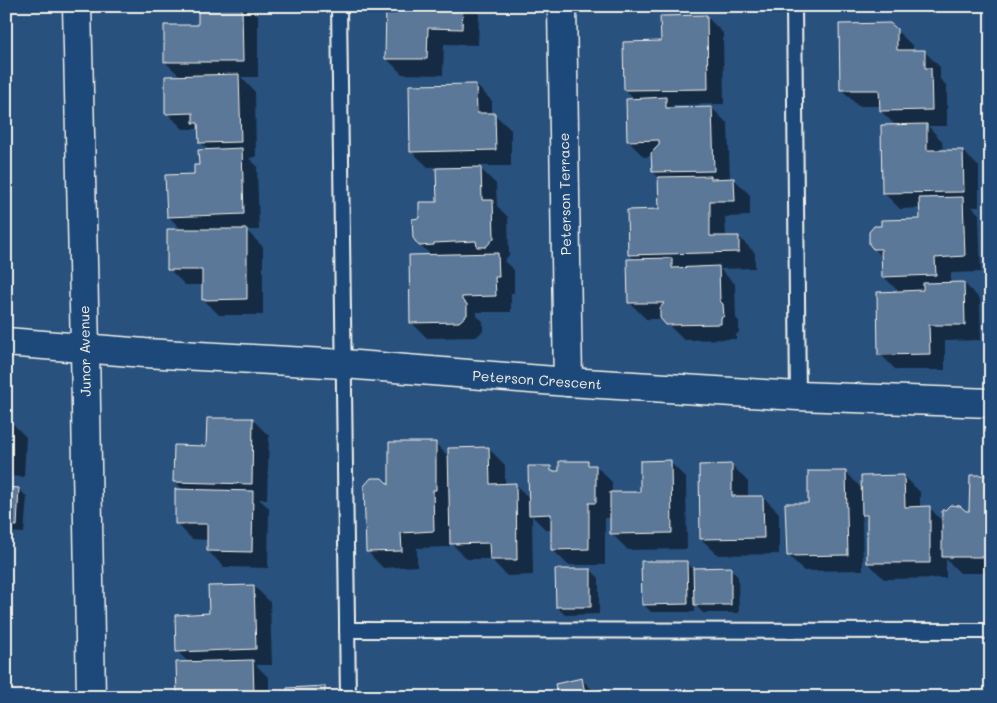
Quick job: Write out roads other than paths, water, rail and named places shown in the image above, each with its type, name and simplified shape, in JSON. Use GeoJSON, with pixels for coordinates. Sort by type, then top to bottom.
{"type":"FeatureCollection","features":[{"type":"Feature","properties":{"kind":"street","name":"Junor Avenue"},"geometry":{"type":"LineString","coordinates":[[77,6],[91,697]]}},
{"type":"Feature","properties":{"kind":"street","name":"Peterson Terrace"},"geometry":{"type":"LineString","coordinates":[[562,6],[568,382]]}},
{"type":"Feature","properties":{"kind":"street","name":"Peterson Crescent"},"geometry":{"type":"LineString","coordinates":[[6,342],[145,353],[344,364],[568,382],[798,396],[991,403]]}},
{"type":"Feature","properties":{"kind":"lane"},"geometry":{"type":"LineString","coordinates":[[340,6],[348,697]]}},
{"type":"Feature","properties":{"kind":"lane"},"geometry":{"type":"LineString","coordinates":[[794,6],[798,396]]}},
{"type":"Feature","properties":{"kind":"lane"},"geometry":{"type":"LineString","coordinates":[[347,630],[991,631]]}}]}
